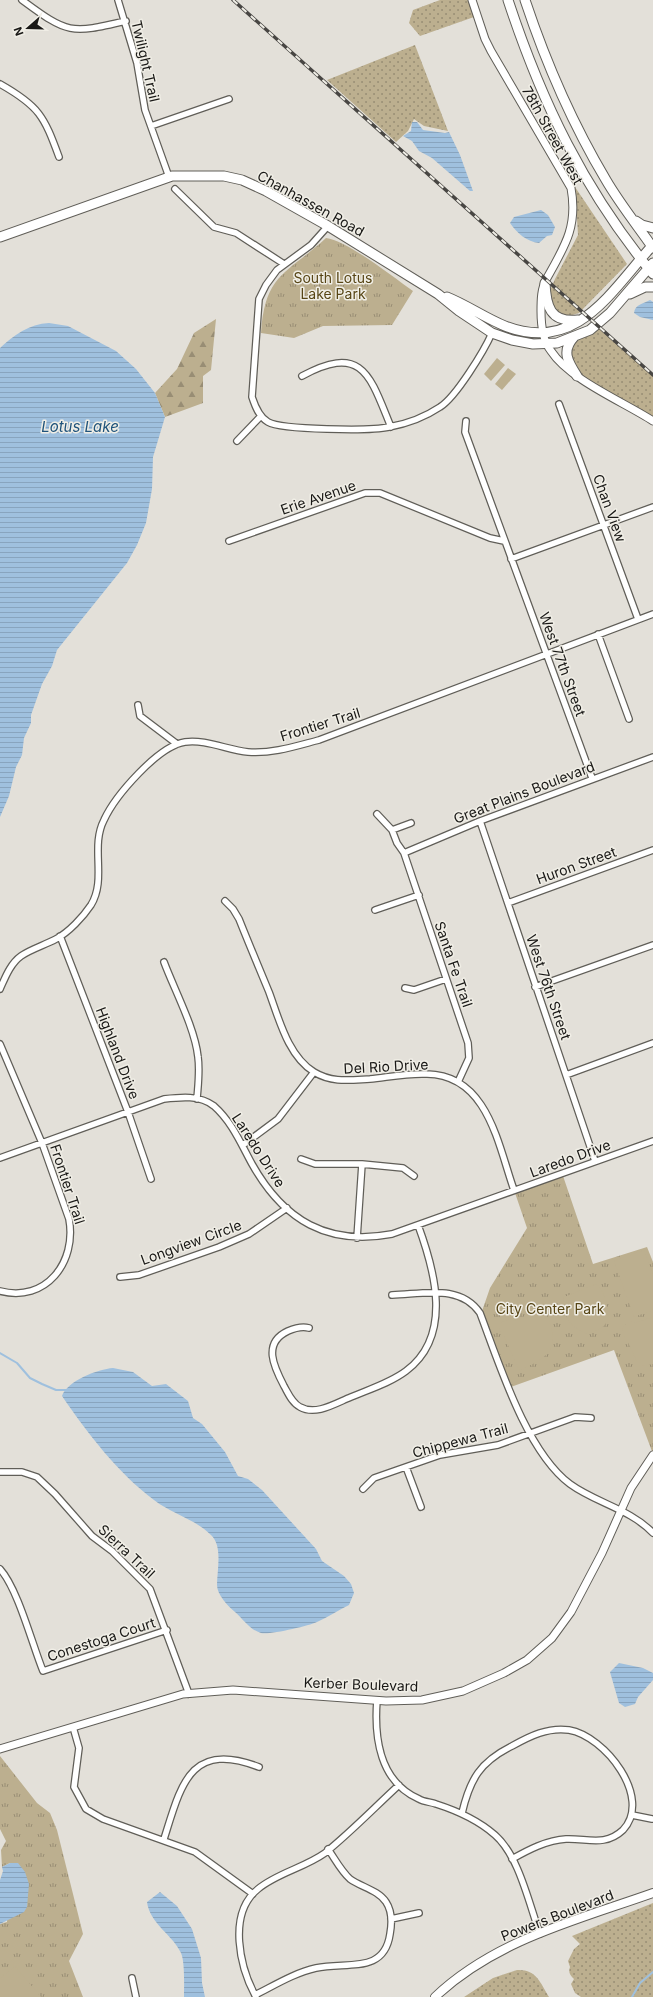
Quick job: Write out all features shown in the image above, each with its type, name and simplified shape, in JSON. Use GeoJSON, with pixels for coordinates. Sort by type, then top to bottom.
{"type":"FeatureCollection","features":[{"type":"Feature","properties":{"kind":"main road"},"geometry":{"type":"LineString","coordinates":[[508,0],[539,86],[561,134],[605,210],[640,258],[651,268]]}},
{"type":"Feature","properties":{"kind":"main road"},"geometry":{"type":"LineString","coordinates":[[525,0],[548,64],[573,120],[606,180],[632,219],[653,246]]}},
{"type":"Feature","properties":{"kind":"main road","name":"Chanhassen Road"},"geometry":{"type":"LineString","coordinates":[[0,235],[169,177],[199,174],[224,176],[242,180],[266,191],[328,226],[438,294],[459,311],[492,333],[521,343],[547,344],[574,338],[597,325],[651,268]]}},
{"type":"Feature","properties":{"kind":"main road"},"geometry":{"type":"LineString","coordinates":[[632,219],[642,225],[653,228]]}},
{"type":"Feature","properties":{"kind":"main road","name":"Chanhassen Road"},"geometry":{"type":"LineString","coordinates":[[438,294],[454,300],[504,326],[522,331],[544,332],[568,327],[584,319],[604,301],[640,258],[653,246]]}},
{"type":"Feature","properties":{"kind":"main road"},"geometry":{"type":"LineString","coordinates":[[545,283],[546,299],[554,315],[566,320],[584,319]]}},
{"type":"Feature","properties":{"kind":"main road"},"geometry":{"type":"LineString","coordinates":[[625,296],[639,289],[653,287]]}},
{"type":"Feature","properties":{"kind":"main road"},"geometry":{"type":"LineString","coordinates":[[574,338],[569,343],[566,354],[577,376]]}},
{"type":"Feature","properties":{"kind":"main road","name":"Powers Boulevard"},"geometry":{"type":"LineString","coordinates":[[435,1997],[482,1961],[508,1946],[653,1893]]}},
{"type":"Feature","properties":{"kind":"street"},"geometry":{"type":"LineString","coordinates":[[22,0],[47,19],[71,30],[88,30],[126,21]]}},
{"type":"Feature","properties":{"kind":"street","name":"Twilight Trail"},"geometry":{"type":"LineString","coordinates":[[118,0],[126,21],[137,63],[145,110],[169,177]]}},
{"type":"Feature","properties":{"kind":"street","name":"78th Street West"},"geometry":{"type":"LineString","coordinates":[[472,0],[491,51],[571,188],[574,202],[573,222],[563,250],[545,283],[541,304],[547,344]]}},
{"type":"Feature","properties":{"kind":"street"},"geometry":{"type":"LineString","coordinates":[[0,84],[38,111],[48,126],[59,157]]}},
{"type":"Feature","properties":{"kind":"street","name":"Twilight Trail"},"geometry":{"type":"LineString","coordinates":[[151,126],[229,99]]}},
{"type":"Feature","properties":{"kind":"street"},"geometry":{"type":"LineString","coordinates":[[174,189],[214,227],[236,234],[284,264]]}},
{"type":"Feature","properties":{"kind":"street"},"geometry":{"type":"LineString","coordinates":[[328,226],[311,245],[284,264],[266,285],[259,299],[252,397],[255,407],[267,422],[282,426],[371,429],[391,427],[415,419],[439,408],[451,398],[492,333]]}},
{"type":"Feature","properties":{"kind":"street"},"geometry":{"type":"LineString","coordinates":[[547,344],[558,359],[577,376],[653,421]]}},
{"type":"Feature","properties":{"kind":"street"},"geometry":{"type":"LineString","coordinates":[[302,376],[322,365],[334,362],[342,361],[353,364],[363,371],[371,381],[391,427]]}},
{"type":"Feature","properties":{"kind":"street","name":"Chan View"},"geometry":{"type":"LineString","coordinates":[[559,404],[638,619]]}},
{"type":"Feature","properties":{"kind":"street"},"geometry":{"type":"LineString","coordinates":[[237,442],[262,416]]}},
{"type":"Feature","properties":{"kind":"street"},"geometry":{"type":"LineString","coordinates":[[466,421],[465,432],[504,541]]}},
{"type":"Feature","properties":{"kind":"street","name":"Erie Avenue"},"geometry":{"type":"LineString","coordinates":[[229,541],[365,493],[380,493],[428,511],[476,533],[504,541]]}},
{"type":"Feature","properties":{"kind":"street"},"geometry":{"type":"LineString","coordinates":[[511,559],[653,507]]}},
{"type":"Feature","properties":{"kind":"street","name":"West 77th Street"},"geometry":{"type":"LineString","coordinates":[[504,541],[547,653],[592,778]]}},
{"type":"Feature","properties":{"kind":"street","name":"Frontier Trail"},"geometry":{"type":"LineString","coordinates":[[177,744],[194,742],[249,752],[279,750],[295,746],[344,732],[547,653],[653,614]]}},
{"type":"Feature","properties":{"kind":"street"},"geometry":{"type":"LineString","coordinates":[[598,634],[630,719]]}},
{"type":"Feature","properties":{"kind":"street"},"geometry":{"type":"LineString","coordinates":[[0,989],[8,972],[20,957],[60,936],[75,924],[91,906],[98,891],[98,833],[110,808],[134,777],[155,759],[177,744],[140,716],[138,705]]}},
{"type":"Feature","properties":{"kind":"street","name":"Great Plains Boulevard"},"geometry":{"type":"LineString","coordinates":[[404,853],[480,821],[592,778],[653,757]]}},
{"type":"Feature","properties":{"kind":"street","name":"Santa Fe Trail"},"geometry":{"type":"LineString","coordinates":[[377,814],[392,830],[397,843],[404,853],[468,1043],[469,1058],[458,1082]]}},
{"type":"Feature","properties":{"kind":"street","name":"West 76th Street"},"geometry":{"type":"LineString","coordinates":[[480,821],[595,1161]]}},
{"type":"Feature","properties":{"kind":"street"},"geometry":{"type":"LineString","coordinates":[[392,830],[411,823]]}},
{"type":"Feature","properties":{"kind":"street","name":"Huron Street"},"geometry":{"type":"LineString","coordinates":[[508,903],[653,850]]}},
{"type":"Feature","properties":{"kind":"street"},"geometry":{"type":"LineString","coordinates":[[375,910],[418,895]]}},
{"type":"Feature","properties":{"kind":"street","name":"Del Rio Drive"},"geometry":{"type":"LineString","coordinates":[[225,901],[233,908],[239,919],[290,1045],[301,1060],[314,1072],[338,1081],[428,1074],[445,1077],[458,1082],[476,1096],[488,1114],[514,1190]]}},
{"type":"Feature","properties":{"kind":"street","name":"Highland Drive"},"geometry":{"type":"LineString","coordinates":[[60,936],[128,1112],[151,1179]]}},
{"type":"Feature","properties":{"kind":"street"},"geometry":{"type":"LineString","coordinates":[[535,987],[653,944]]}},
{"type":"Feature","properties":{"kind":"street"},"geometry":{"type":"LineString","coordinates":[[164,962],[191,1032],[198,1055],[199,1078],[197,1099]]}},
{"type":"Feature","properties":{"kind":"street"},"geometry":{"type":"LineString","coordinates":[[404,988],[414,990],[446,979]]}},
{"type":"Feature","properties":{"kind":"street"},"geometry":{"type":"LineString","coordinates":[[566,1075],[653,1043]]}},
{"type":"Feature","properties":{"kind":"street","name":"Frontier Trail"},"geometry":{"type":"LineString","coordinates":[[0,1044],[42,1144],[69,1219],[71,1243],[69,1252],[60,1270],[53,1278],[39,1287],[20,1292],[0,1291]]}},
{"type":"Feature","properties":{"kind":"street"},"geometry":{"type":"LineString","coordinates":[[243,1145],[278,1119],[314,1072]]}},
{"type":"Feature","properties":{"kind":"street","name":"Laredo Drive"},"geometry":{"type":"LineString","coordinates":[[0,1158],[164,1100],[189,1096],[213,1105],[228,1122],[243,1145],[252,1165],[263,1181],[273,1194],[294,1215],[311,1226],[331,1234],[357,1238],[392,1234],[653,1141]]}},
{"type":"Feature","properties":{"kind":"street"},"geometry":{"type":"LineString","coordinates":[[301,1160],[315,1164],[362,1164],[403,1168],[414,1176]]}},
{"type":"Feature","properties":{"kind":"street"},"geometry":{"type":"LineString","coordinates":[[357,1238],[362,1164]]}},
{"type":"Feature","properties":{"kind":"street","name":"Longview Circle"},"geometry":{"type":"LineString","coordinates":[[120,1277],[139,1275],[219,1247],[249,1234],[286,1208]]}},
{"type":"Feature","properties":{"kind":"street"},"geometry":{"type":"LineString","coordinates":[[309,1328],[301,1327],[282,1335],[274,1346],[272,1358],[273,1363],[296,1405],[311,1410],[329,1406],[385,1383],[407,1370],[427,1348],[436,1314],[434,1270],[418,1225]]}},
{"type":"Feature","properties":{"kind":"street"},"geometry":{"type":"LineString","coordinates":[[392,1295],[449,1293],[467,1298],[480,1313],[508,1388],[541,1452],[569,1483],[587,1495],[642,1521],[653,1533]]}},
{"type":"Feature","properties":{"kind":"street","name":"Chippewa Trail"},"geometry":{"type":"LineString","coordinates":[[363,1489],[374,1478],[440,1455],[498,1445],[530,1432],[575,1417],[590,1418]]}},
{"type":"Feature","properties":{"kind":"street","name":"Kerber Boulevard"},"geometry":{"type":"LineString","coordinates":[[0,1749],[189,1694],[233,1690],[377,1700],[422,1700],[463,1691],[504,1673],[527,1660],[552,1638],[571,1612],[602,1553],[631,1488],[653,1455]]}},
{"type":"Feature","properties":{"kind":"street"},"geometry":{"type":"LineString","coordinates":[[406,1467],[421,1507]]}},
{"type":"Feature","properties":{"kind":"street","name":"Sierra Trail"},"geometry":{"type":"LineString","coordinates":[[0,1472],[22,1472],[37,1477],[51,1490],[92,1536],[112,1551],[150,1589],[167,1630],[189,1694]]}},
{"type":"Feature","properties":{"kind":"street","name":"Conestoga Court"},"geometry":{"type":"LineString","coordinates":[[0,1569],[5,1574],[17,1601],[43,1671],[167,1630]]}},
{"type":"Feature","properties":{"kind":"street"},"geometry":{"type":"LineString","coordinates":[[377,1700],[376,1729],[381,1758],[388,1771],[399,1785],[418,1799],[462,1813],[484,1826],[496,1836],[512,1859],[540,1934]]}},
{"type":"Feature","properties":{"kind":"street"},"geometry":{"type":"LineString","coordinates":[[73,1727],[79,1748],[74,1787],[86,1809],[103,1819],[164,1839],[196,1852],[253,1894]]}},
{"type":"Feature","properties":{"kind":"street"},"geometry":{"type":"LineString","coordinates":[[462,1813],[466,1796],[474,1775],[507,1748],[531,1735],[550,1730],[570,1730],[587,1736],[603,1747],[622,1771],[630,1789],[634,1809],[632,1816],[624,1829],[606,1841],[597,1842],[566,1839],[528,1850],[512,1859]]}},
{"type":"Feature","properties":{"kind":"street"},"geometry":{"type":"LineString","coordinates":[[164,1839],[177,1796],[189,1775],[198,1767],[214,1760],[230,1758],[259,1767]]}},
{"type":"Feature","properties":{"kind":"street"},"geometry":{"type":"LineString","coordinates":[[328,1849],[351,1879],[376,1893],[386,1901],[391,1914],[391,1920],[389,1940],[386,1950],[378,1959],[366,1964],[338,1964],[316,1968],[297,1974],[255,1996],[243,1966],[238,1937],[246,1904],[257,1890],[278,1876],[309,1862],[328,1849],[399,1785]]}},
{"type":"Feature","properties":{"kind":"street"},"geometry":{"type":"LineString","coordinates":[[632,1816],[652,1819]]}},
{"type":"Feature","properties":{"kind":"street"},"geometry":{"type":"LineString","coordinates":[[391,1920],[418,1913]]}},
{"type":"Feature","properties":{"kind":"street"},"geometry":{"type":"LineString","coordinates":[[132,1978],[136,1997]]}},
{"type":"Feature","properties":{"kind":"green space"},"geometry":{"type":"Polygon","coordinates":[[[440,0],[468,0],[474,17],[420,36],[409,23],[413,10],[440,0]]]}},
{"type":"Feature","properties":{"kind":"green space"},"geometry":{"type":"Polygon","coordinates":[[[415,45],[448,131],[424,126],[414,119],[408,131],[396,142],[327,80],[415,45]]]}},
{"type":"Feature","properties":{"kind":"green space"},"geometry":{"type":"Polygon","coordinates":[[[575,187],[627,264],[579,313],[566,317],[552,313],[548,295],[578,235],[575,187]]]}},
{"type":"Feature","properties":{"kind":"green space","name":"South Lotus Lake Park"},"geometry":{"type":"Polygon","coordinates":[[[326,238],[358,252],[413,291],[392,325],[323,326],[294,338],[261,333],[263,313],[267,298],[273,286],[280,276],[326,238]]]}},
{"type":"Feature","properties":{"kind":"green space"},"geometry":{"type":"Polygon","coordinates":[[[216,319],[211,370],[203,376],[203,403],[165,417],[155,393],[177,369],[194,333],[216,319]]]}},
{"type":"Feature","properties":{"kind":"green space"},"geometry":{"type":"Polygon","coordinates":[[[597,325],[653,376],[653,421],[577,376],[567,359],[574,337],[597,325]]]}},
{"type":"Feature","properties":{"kind":"green space"},"geometry":{"type":"Polygon","coordinates":[[[497,358],[505,365],[491,381],[484,374],[497,358]]]}},
{"type":"Feature","properties":{"kind":"green space"},"geometry":{"type":"Polygon","coordinates":[[[508,368],[516,374],[502,390],[495,384],[508,368]]]}},
{"type":"Feature","properties":{"kind":"green space","name":"City Center Park"},"geometry":{"type":"Polygon","coordinates":[[[562,1173],[593,1264],[647,1247],[653,1262],[653,1454],[614,1350],[508,1388],[481,1314],[490,1288],[527,1228],[514,1190],[562,1173]]]}},
{"type":"Feature","properties":{"kind":"green space","name":"City Center Park"},"geometry":{"type":"Polygon","coordinates":[[[644,1250],[653,1274],[653,1310],[634,1317],[614,1261],[644,1250]]]}},
{"type":"Feature","properties":{"kind":"green space"},"geometry":{"type":"Polygon","coordinates":[[[596,1284],[602,1291],[608,1313],[606,1323],[603,1327],[587,1334],[576,1328],[568,1320],[565,1310],[564,1297],[596,1284]]]}},
{"type":"Feature","properties":{"kind":"green space"},"geometry":{"type":"Polygon","coordinates":[[[543,1309],[552,1331],[553,1340],[551,1347],[547,1354],[540,1360],[519,1370],[499,1328],[502,1322],[511,1319],[513,1321],[543,1309]]]}},
{"type":"Feature","properties":{"kind":"green space"},"geometry":{"type":"Polygon","coordinates":[[[653,1317],[653,1364],[641,1366],[637,1362],[627,1340],[625,1340],[622,1329],[624,1325],[632,1321],[634,1323],[653,1317]]]}},
{"type":"Feature","properties":{"kind":"green space"},"geometry":{"type":"Polygon","coordinates":[[[0,1756],[37,1803],[50,1813],[57,1830],[83,1934],[69,1961],[83,1997],[0,1997],[0,1924],[7,1922],[10,1863],[2,1867],[1,1850],[6,1841],[0,1829],[0,1756]]]}},
{"type":"Feature","properties":{"kind":"green space"},"geometry":{"type":"Polygon","coordinates":[[[653,1903],[653,1997],[581,1997],[575,1993],[571,1984],[574,1979],[569,1970],[570,1967],[568,1961],[574,1949],[580,1944],[572,1936],[653,1903]]]}},
{"type":"Feature","properties":{"kind":"green space"},"geometry":{"type":"Polygon","coordinates":[[[15,1966],[41,1997],[0,1997],[0,1978],[15,1966]]]}},
{"type":"Feature","properties":{"kind":"green space"},"geometry":{"type":"Polygon","coordinates":[[[517,1970],[523,1970],[533,1974],[549,1997],[464,1997],[493,1978],[517,1970]]]}},
{"type":"Feature","properties":{"kind":"water"},"geometry":{"type":"Polygon","coordinates":[[[412,122],[417,122],[423,130],[445,133],[449,132],[460,155],[473,191],[470,191],[432,158],[419,151],[412,141],[403,136],[411,131],[412,122]]]}},
{"type":"Feature","properties":{"kind":"water"},"geometry":{"type":"Polygon","coordinates":[[[541,210],[548,215],[555,227],[552,235],[547,236],[539,243],[530,241],[510,223],[514,217],[541,210]]]}},
{"type":"Feature","properties":{"kind":"water"},"geometry":{"type":"Polygon","coordinates":[[[650,300],[653,302],[653,320],[640,317],[634,313],[638,306],[650,300]]]}},
{"type":"Feature","properties":{"kind":"water","name":"Lotus Lake"},"geometry":{"type":"Polygon","coordinates":[[[49,323],[68,326],[116,351],[136,369],[155,393],[165,417],[153,457],[152,489],[146,523],[137,545],[127,563],[57,650],[52,666],[42,684],[31,715],[31,723],[24,738],[22,755],[16,767],[9,796],[0,817],[0,348],[22,331],[49,323]]]}},
{"type":"Feature","properties":{"kind":"water"},"geometry":{"type":"Polygon","coordinates":[[[113,1368],[133,1372],[152,1386],[166,1384],[188,1401],[193,1418],[202,1424],[225,1452],[238,1476],[248,1479],[262,1490],[316,1549],[322,1561],[344,1576],[351,1584],[354,1593],[349,1605],[312,1624],[272,1633],[257,1632],[229,1607],[217,1589],[218,1552],[215,1540],[205,1529],[161,1505],[128,1478],[104,1452],[62,1396],[70,1385],[76,1381],[92,1373],[113,1368]]]}},
{"type":"Feature","properties":{"kind":"water"},"geometry":{"type":"Polygon","coordinates":[[[619,1663],[643,1668],[653,1673],[653,1680],[638,1697],[635,1704],[625,1707],[619,1703],[610,1672],[619,1663]]]}},
{"type":"Feature","properties":{"kind":"water"},"geometry":{"type":"Polygon","coordinates":[[[10,1863],[18,1863],[25,1872],[29,1884],[27,1907],[24,1912],[0,1924],[0,1880],[3,1871],[2,1867],[10,1863]]]}},
{"type":"Feature","properties":{"kind":"water"},"geometry":{"type":"Polygon","coordinates":[[[160,1892],[177,1906],[192,1929],[201,1958],[202,1983],[205,1997],[184,1997],[184,1968],[181,1953],[177,1946],[152,1917],[147,1902],[160,1892]]]}},
{"type":"Feature","properties":{"kind":"waterway"},"geometry":{"type":"LineString","coordinates":[[0,1353],[17,1363],[30,1378],[56,1390],[68,1390]]}},
{"type":"Feature","properties":{"kind":"waterway"},"geometry":{"type":"LineString","coordinates":[[632,1997],[640,1983],[653,1972]]}},
{"type":"Feature","properties":{"kind":"railway"},"geometry":{"type":"LineString","coordinates":[[233,0],[653,375]]}}]}
